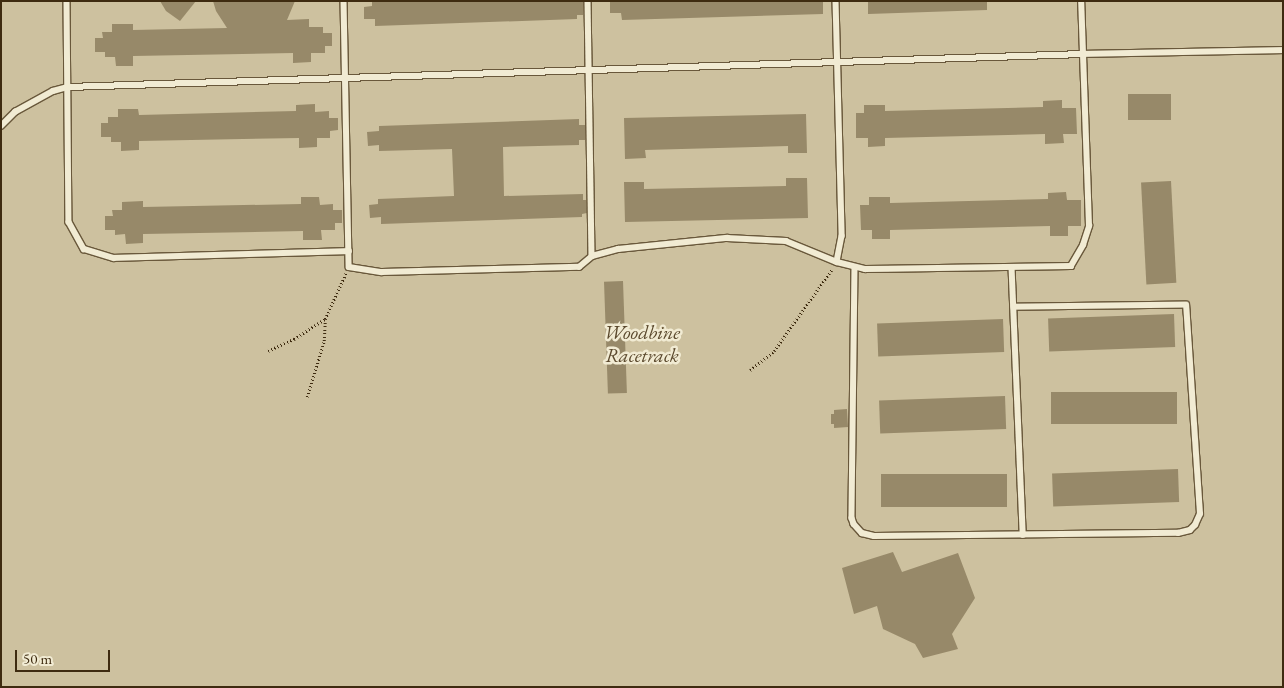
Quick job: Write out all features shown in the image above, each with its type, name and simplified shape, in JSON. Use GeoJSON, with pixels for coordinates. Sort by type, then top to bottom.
{"type":"FeatureCollection","features":[{"type":"Feature","properties":{"kind":"lane"},"geometry":{"type":"LineString","coordinates":[[67,1],[69,222],[84,249],[114,258],[349,251]]}},
{"type":"Feature","properties":{"kind":"lane"},"geometry":{"type":"LineString","coordinates":[[344,1],[349,267],[382,272],[579,267],[592,256],[618,249],[727,238],[786,241],[837,262],[865,270],[1071,266],[1083,245],[1090,226],[1081,1]]}},
{"type":"Feature","properties":{"kind":"lane"},"geometry":{"type":"LineString","coordinates":[[588,1],[592,256]]}},
{"type":"Feature","properties":{"kind":"lane"},"geometry":{"type":"LineString","coordinates":[[836,1],[842,236],[837,262]]}},
{"type":"Feature","properties":{"kind":"lane"},"geometry":{"type":"LineString","coordinates":[[1,126],[16,112],[53,92],[68,88],[346,80],[589,69],[1082,54],[1283,50]]}},
{"type":"Feature","properties":{"kind":"lane"},"geometry":{"type":"LineString","coordinates":[[855,267],[854,524],[857,529],[868,536],[1022,535],[1184,532],[1195,525],[1198,520],[1200,507],[1186,305],[1014,307]]}},
{"type":"Feature","properties":{"kind":"lane"},"geometry":{"type":"LineString","coordinates":[[1012,267],[1022,535]]}},
{"type":"Feature","properties":{"kind":"path"},"geometry":{"type":"LineString","coordinates":[[750,370],[774,350],[837,262]]}},
{"type":"Feature","properties":{"kind":"path"},"geometry":{"type":"LineString","coordinates":[[307,397],[324,341],[325,319],[349,267]]}},
{"type":"Feature","properties":{"kind":"path"},"geometry":{"type":"LineString","coordinates":[[268,351],[294,339],[325,319]]}},
{"type":"Feature","properties":{"kind":"green space","name":"Woodbine Racetrack"},"geometry":{"type":"Polygon","coordinates":[[[1,1],[1283,1],[1283,687],[1,687],[1,1]]]}},
{"type":"Feature","properties":{"kind":"building"},"geometry":{"type":"Polygon","coordinates":[[[160,1],[196,1],[180,21],[166,11],[160,1]]]}},
{"type":"Feature","properties":{"kind":"building"},"geometry":{"type":"Polygon","coordinates":[[[213,1],[295,1],[287,20],[309,19],[309,27],[323,27],[323,33],[332,33],[332,46],[325,46],[325,53],[311,53],[311,62],[293,63],[293,53],[133,56],[133,66],[116,66],[115,57],[105,57],[105,52],[95,52],[95,38],[103,38],[102,32],[112,32],[112,24],[133,24],[133,30],[227,28],[216,11],[213,1]]]}},
{"type":"Feature","properties":{"kind":"building"},"geometry":{"type":"Polygon","coordinates":[[[372,1],[583,1],[583,15],[577,15],[577,19],[375,26],[375,19],[364,19],[364,7],[372,6],[372,1]]]}},
{"type":"Feature","properties":{"kind":"building"},"geometry":{"type":"Polygon","coordinates":[[[610,1],[823,1],[823,14],[622,20],[621,13],[610,13],[610,1]]]}},
{"type":"Feature","properties":{"kind":"building"},"geometry":{"type":"Polygon","coordinates":[[[868,1],[987,1],[987,10],[868,14],[868,1]]]}},
{"type":"Feature","properties":{"kind":"building"},"geometry":{"type":"Polygon","coordinates":[[[1128,94],[1171,94],[1171,120],[1128,120],[1128,94]]]}},
{"type":"Feature","properties":{"kind":"building"},"geometry":{"type":"Polygon","coordinates":[[[1062,100],[1062,108],[1076,108],[1077,134],[1063,134],[1064,143],[1045,144],[1045,134],[885,138],[885,146],[868,147],[868,138],[856,138],[856,113],[864,113],[864,105],[885,105],[885,111],[1043,107],[1043,101],[1062,100]]]}},
{"type":"Feature","properties":{"kind":"building"},"geometry":{"type":"Polygon","coordinates":[[[315,104],[315,112],[329,111],[329,118],[338,118],[338,130],[330,131],[330,138],[317,138],[317,147],[299,148],[299,138],[139,141],[139,150],[121,151],[121,142],[111,142],[111,137],[101,137],[101,123],[108,123],[108,117],[118,117],[118,109],[138,109],[139,115],[296,111],[296,105],[315,104]]]}},
{"type":"Feature","properties":{"kind":"building"},"geometry":{"type":"Polygon","coordinates":[[[806,114],[807,153],[788,153],[788,146],[645,150],[646,158],[625,159],[624,118],[806,114]]]}},
{"type":"Feature","properties":{"kind":"building"},"geometry":{"type":"Polygon","coordinates":[[[579,119],[579,125],[585,125],[585,140],[579,140],[579,145],[503,147],[504,196],[583,194],[583,200],[586,200],[587,213],[582,214],[582,217],[381,224],[381,217],[370,218],[369,205],[378,204],[378,199],[454,196],[452,149],[379,151],[379,145],[368,146],[367,132],[379,131],[379,126],[579,119]]]}},
{"type":"Feature","properties":{"kind":"building"},"geometry":{"type":"Polygon","coordinates":[[[786,178],[807,178],[808,218],[625,222],[624,182],[644,182],[644,189],[786,186],[786,178]]]}},
{"type":"Feature","properties":{"kind":"building"},"geometry":{"type":"Polygon","coordinates":[[[1171,181],[1176,283],[1146,284],[1141,183],[1171,181]]]}},
{"type":"Feature","properties":{"kind":"building"},"geometry":{"type":"Polygon","coordinates":[[[1066,192],[1067,200],[1081,200],[1081,226],[1068,226],[1068,236],[1050,236],[1050,226],[890,230],[890,239],[872,239],[872,230],[861,230],[860,205],[869,205],[869,197],[890,197],[890,203],[1048,199],[1048,193],[1066,192]]]}},
{"type":"Feature","properties":{"kind":"building"},"geometry":{"type":"Polygon","coordinates":[[[301,197],[319,197],[320,205],[333,204],[333,210],[342,210],[342,223],[335,223],[335,230],[321,230],[322,240],[303,240],[303,231],[143,234],[143,243],[126,244],[125,234],[115,235],[115,230],[105,230],[105,216],[113,216],[112,210],[122,210],[122,202],[143,201],[143,207],[301,204],[301,197]]]}},
{"type":"Feature","properties":{"kind":"building"},"geometry":{"type":"Polygon","coordinates":[[[623,281],[627,393],[608,394],[604,282],[623,281]]]}},
{"type":"Feature","properties":{"kind":"building"},"geometry":{"type":"Polygon","coordinates":[[[1174,314],[1175,347],[1049,351],[1048,318],[1174,314]]]}},
{"type":"Feature","properties":{"kind":"building"},"geometry":{"type":"Polygon","coordinates":[[[1003,319],[1004,352],[878,356],[877,323],[1003,319]]]}},
{"type":"Feature","properties":{"kind":"building"},"geometry":{"type":"Polygon","coordinates":[[[1051,392],[1177,392],[1177,424],[1051,424],[1051,392]]]}},
{"type":"Feature","properties":{"kind":"building"},"geometry":{"type":"Polygon","coordinates":[[[1005,396],[1006,429],[880,433],[879,400],[1005,396]]]}},
{"type":"Feature","properties":{"kind":"building"},"geometry":{"type":"Polygon","coordinates":[[[847,409],[848,427],[834,428],[834,424],[831,424],[831,414],[834,414],[834,410],[847,409]]]}},
{"type":"Feature","properties":{"kind":"building"},"geometry":{"type":"Polygon","coordinates":[[[1178,469],[1179,502],[1053,506],[1052,473],[1178,469]]]}},
{"type":"Feature","properties":{"kind":"building"},"geometry":{"type":"Polygon","coordinates":[[[881,474],[1007,474],[1007,507],[881,507],[881,474]]]}},
{"type":"Feature","properties":{"kind":"building"},"geometry":{"type":"Polygon","coordinates":[[[893,552],[902,572],[958,553],[975,598],[952,634],[958,649],[923,658],[915,644],[883,629],[877,606],[854,614],[842,568],[893,552]]]}}]}
